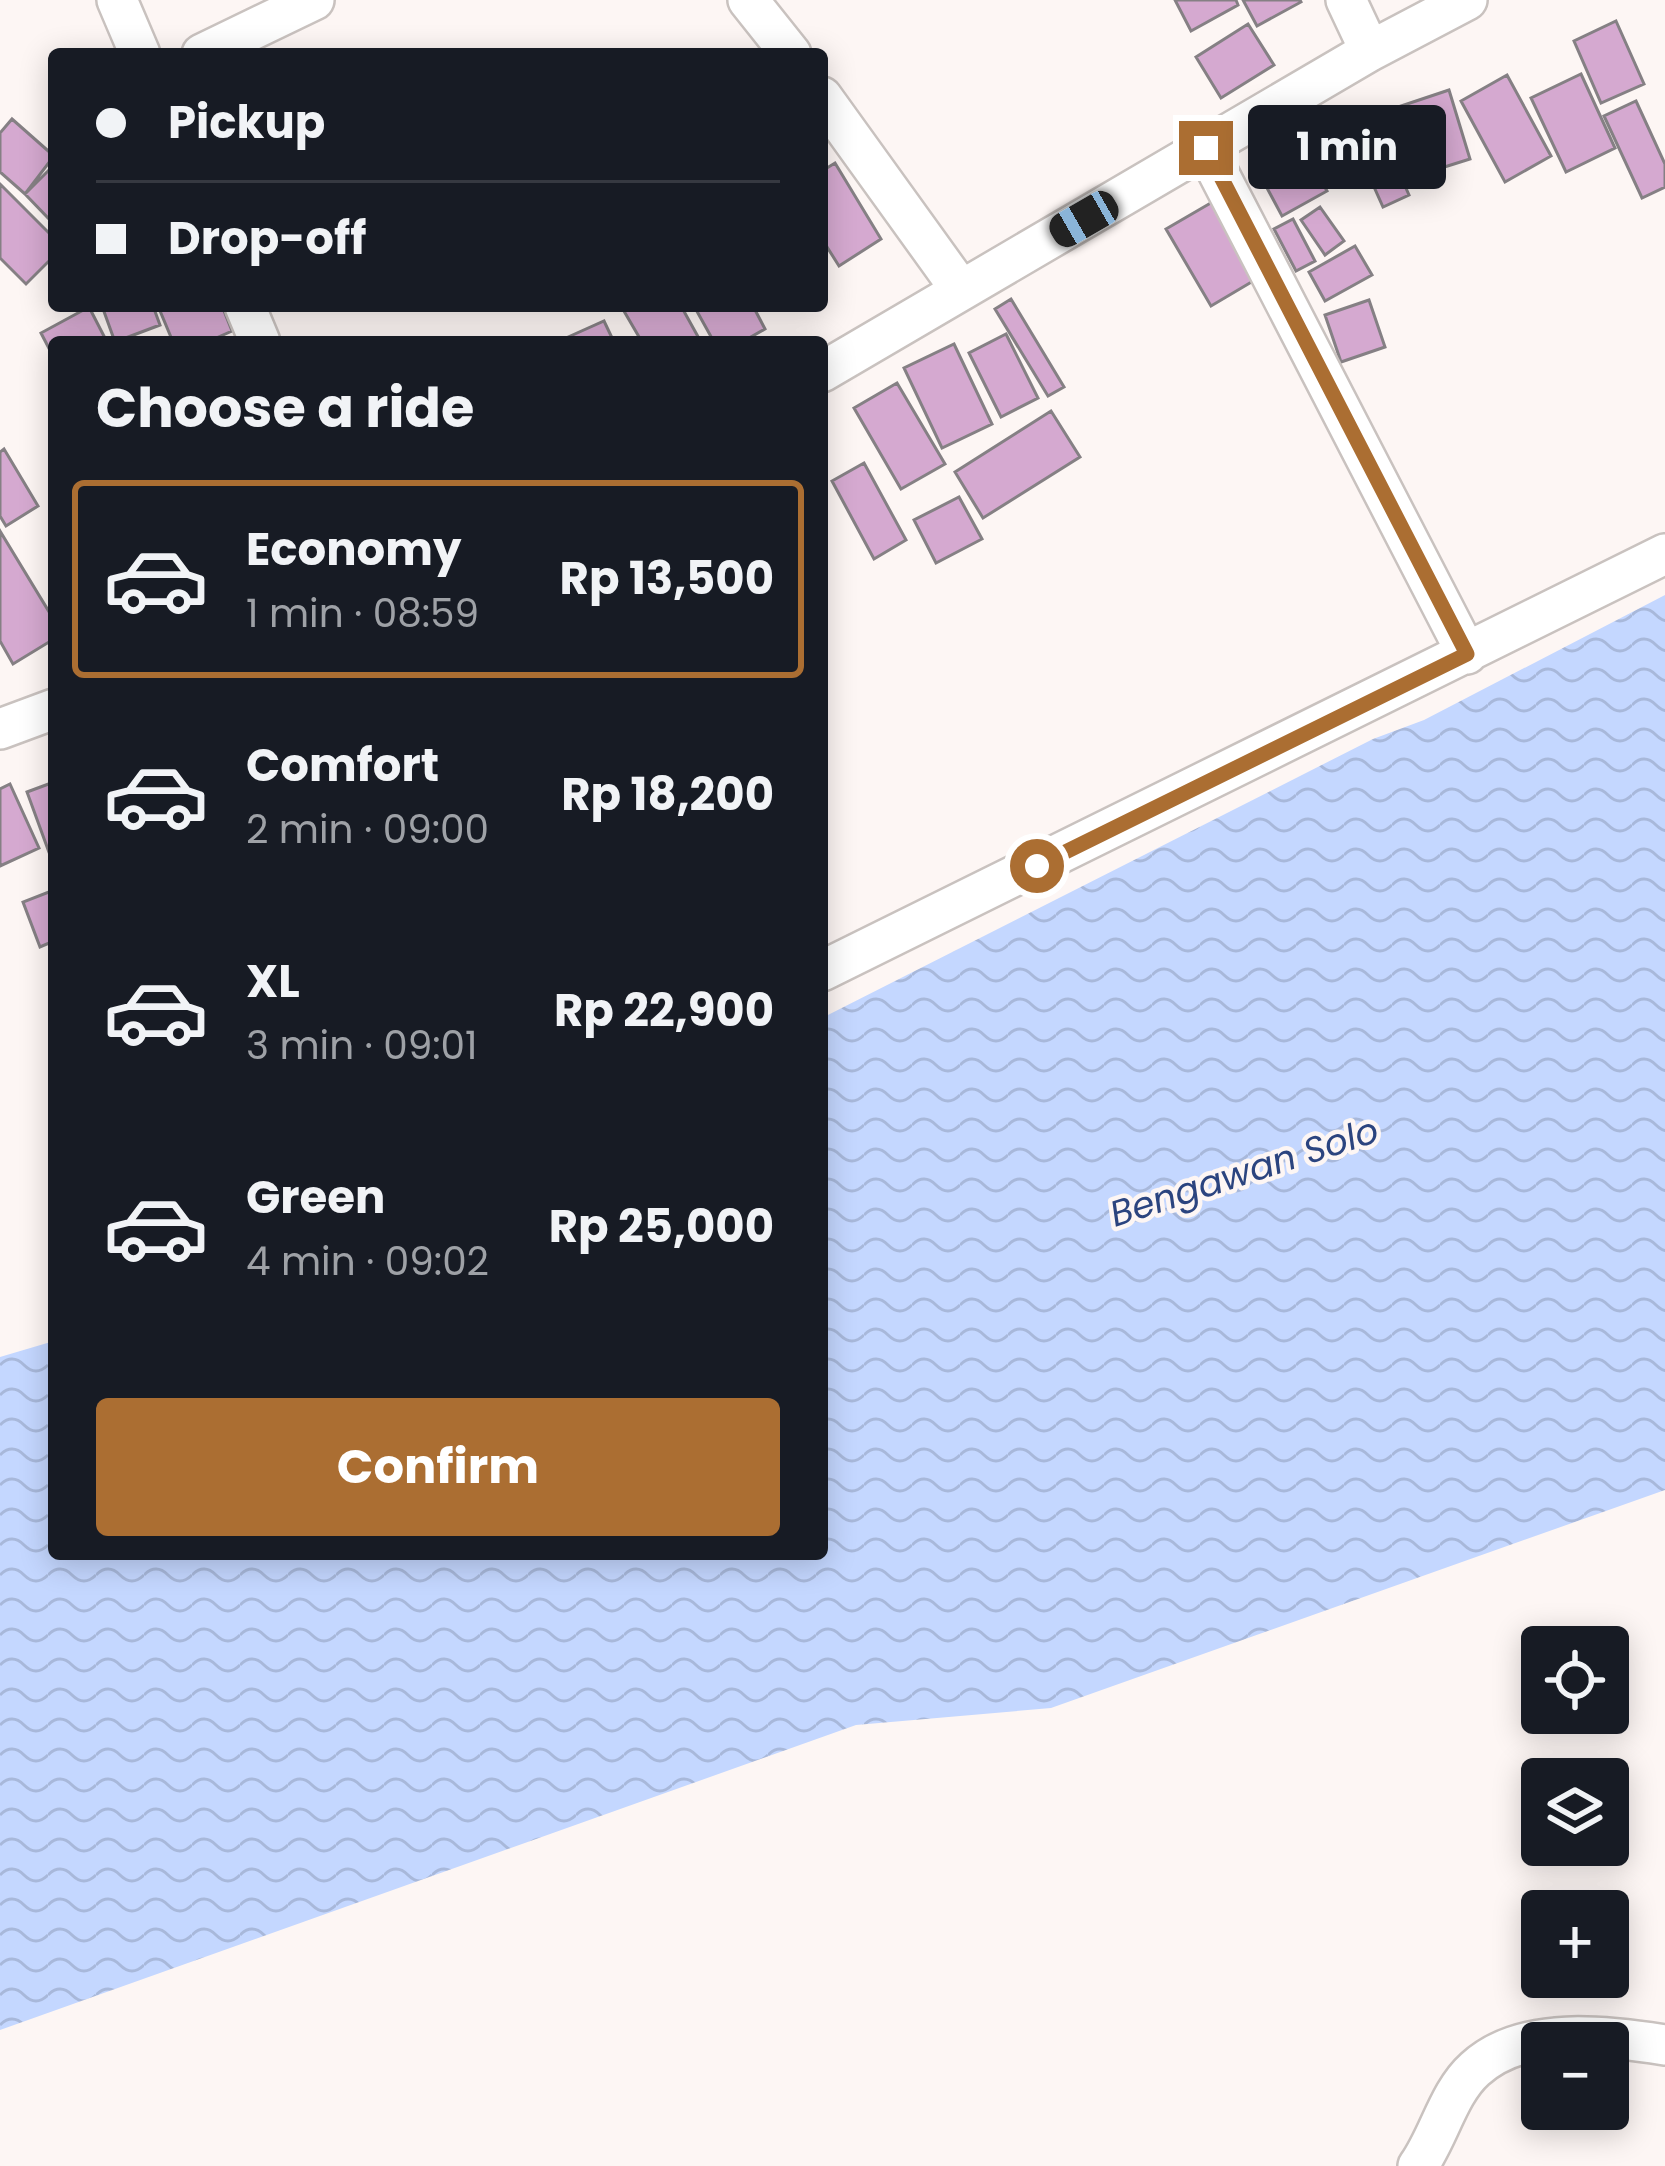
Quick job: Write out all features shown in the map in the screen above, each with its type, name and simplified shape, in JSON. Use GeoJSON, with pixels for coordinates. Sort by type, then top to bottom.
{"type":"FeatureCollection","features":[{"type":"Feature","properties":{"kind":"street"},"geometry":{"type":"LineString","coordinates":[[117,0],[137,48]]}},
{"type":"Feature","properties":{"kind":"street"},"geometry":{"type":"LineString","coordinates":[[214,48],[314,0]]}},
{"type":"Feature","properties":{"kind":"street"},"geometry":{"type":"LineString","coordinates":[[748,0],[786,48]]}},
{"type":"Feature","properties":{"kind":"street"},"geometry":{"type":"LineString","coordinates":[[1346,0],[1370,51]]}},
{"type":"Feature","properties":{"kind":"street"},"geometry":{"type":"LineString","coordinates":[[828,368],[1370,51],[1467,0]]}},
{"type":"Feature","properties":{"kind":"street"},"geometry":{"type":"LineString","coordinates":[[828,105],[961,290]]}},
{"type":"Feature","properties":{"kind":"street"},"geometry":{"type":"LineString","coordinates":[[1206,148],[1467,654]]}},
{"type":"Feature","properties":{"kind":"street"},"geometry":{"type":"LineString","coordinates":[[828,968],[1665,554]]}},
{"type":"Feature","properties":{"kind":"street"},"geometry":{"type":"LineString","coordinates":[[0,729],[48,712]]}},
{"type":"Feature","properties":{"kind":"street"},"geometry":{"type":"LineString","coordinates":[[1418,2166],[1475,2068],[1516,2046],[1580,2035],[1665,2044]]}},
{"type":"Feature","properties":{"kind":"water","name":"Bengawan Solo"},"geometry":{"type":"Polygon","coordinates":[[[1665,595],[1665,1490],[1051,1708],[856,1725],[0,2030],[0,1357],[48,1343],[48,1560],[828,1560],[828,1015],[1373,739],[1424,720],[1665,595]]]}},
{"type":"Feature","properties":{"kind":"building"},"geometry":{"type":"Polygon","coordinates":[[[1175,0],[1236,0],[1238,5],[1191,31],[1175,0]]]}},
{"type":"Feature","properties":{"kind":"building"},"geometry":{"type":"Polygon","coordinates":[[[1243,0],[1300,0],[1301,2],[1257,26],[1243,0]]]}},
{"type":"Feature","properties":{"kind":"building"},"geometry":{"type":"Polygon","coordinates":[[[1616,21],[1644,84],[1601,103],[1574,41],[1616,21]]]}},
{"type":"Feature","properties":{"kind":"building"},"geometry":{"type":"Polygon","coordinates":[[[1248,24],[1274,65],[1221,98],[1196,57],[1248,24]]]}},
{"type":"Feature","properties":{"kind":"building"},"geometry":{"type":"Polygon","coordinates":[[[1581,74],[1615,148],[1566,172],[1531,98],[1581,74]]]}},
{"type":"Feature","properties":{"kind":"building"},"geometry":{"type":"Polygon","coordinates":[[[1507,75],[1551,156],[1505,182],[1461,101],[1507,75]]]}},
{"type":"Feature","properties":{"kind":"building"},"geometry":{"type":"Polygon","coordinates":[[[1449,90],[1470,159],[1422,174],[1401,106],[1449,90]]]}},
{"type":"Feature","properties":{"kind":"building"},"geometry":{"type":"Polygon","coordinates":[[[1636,101],[1665,164],[1665,187],[1642,198],[1604,116],[1636,101]]]}},
{"type":"Feature","properties":{"kind":"building"},"geometry":{"type":"Polygon","coordinates":[[[12,119],[48,151],[48,164],[25,194],[0,172],[0,133],[12,119]]]}},
{"type":"Feature","properties":{"kind":"building"},"geometry":{"type":"Polygon","coordinates":[[[1380,130],[1409,195],[1383,207],[1354,142],[1380,130]]]}},
{"type":"Feature","properties":{"kind":"building"},"geometry":{"type":"Polygon","coordinates":[[[1302,146],[1327,191],[1282,216],[1258,171],[1302,146]]]}},
{"type":"Feature","properties":{"kind":"building"},"geometry":{"type":"Polygon","coordinates":[[[835,163],[881,239],[839,266],[828,249],[828,167],[835,163]]]}},
{"type":"Feature","properties":{"kind":"building"},"geometry":{"type":"Polygon","coordinates":[[[48,171],[48,218],[25,194],[48,171]]]}},
{"type":"Feature","properties":{"kind":"building"},"geometry":{"type":"Polygon","coordinates":[[[0,184],[48,232],[48,262],[26,284],[0,258],[0,184]]]}},
{"type":"Feature","properties":{"kind":"building"},"geometry":{"type":"Polygon","coordinates":[[[1221,197],[1265,274],[1211,306],[1166,229],[1221,197]]]}},
{"type":"Feature","properties":{"kind":"building"},"geometry":{"type":"Polygon","coordinates":[[[1320,207],[1344,241],[1325,255],[1301,220],[1320,207]]]}},
{"type":"Feature","properties":{"kind":"building"},"geometry":{"type":"Polygon","coordinates":[[[1293,219],[1315,261],[1296,271],[1274,229],[1293,219]]]}},
{"type":"Feature","properties":{"kind":"building"},"geometry":{"type":"Polygon","coordinates":[[[1355,246],[1372,275],[1325,301],[1309,272],[1355,246]]]}},
{"type":"Feature","properties":{"kind":"building"},"geometry":{"type":"Polygon","coordinates":[[[1011,299],[1064,387],[1048,396],[995,309],[1011,299]]]}},
{"type":"Feature","properties":{"kind":"building"},"geometry":{"type":"Polygon","coordinates":[[[1369,300],[1385,347],[1341,362],[1325,315],[1369,300]]]}},
{"type":"Feature","properties":{"kind":"building"},"geometry":{"type":"Polygon","coordinates":[[[80,312],[92,312],[104,336],[48,336],[48,346],[41,333],[80,312]]]}},
{"type":"Feature","properties":{"kind":"building"},"geometry":{"type":"Polygon","coordinates":[[[104,312],[155,312],[160,325],[131,336],[113,336],[104,312]]]}},
{"type":"Feature","properties":{"kind":"building"},"geometry":{"type":"Polygon","coordinates":[[[160,312],[224,312],[232,331],[221,336],[170,336],[160,312]]]}},
{"type":"Feature","properties":{"kind":"building"},"geometry":{"type":"Polygon","coordinates":[[[624,312],[684,312],[698,336],[638,336],[624,312]]]}},
{"type":"Feature","properties":{"kind":"building"},"geometry":{"type":"Polygon","coordinates":[[[697,312],[756,312],[765,329],[753,336],[711,336],[697,312]]]}},
{"type":"Feature","properties":{"kind":"building"},"geometry":{"type":"Polygon","coordinates":[[[604,321],[611,336],[570,336],[604,321]]]}},
{"type":"Feature","properties":{"kind":"building"},"geometry":{"type":"Polygon","coordinates":[[[1006,334],[1038,398],[1001,417],[969,353],[1006,334]]]}},
{"type":"Feature","properties":{"kind":"building"},"geometry":{"type":"Polygon","coordinates":[[[954,344],[992,424],[942,448],[904,368],[954,344]]]}},
{"type":"Feature","properties":{"kind":"building"},"geometry":{"type":"Polygon","coordinates":[[[897,383],[945,464],[901,489],[854,408],[897,383]]]}},
{"type":"Feature","properties":{"kind":"building"},"geometry":{"type":"Polygon","coordinates":[[[1051,411],[1080,457],[983,518],[955,472],[1051,411]]]}},
{"type":"Feature","properties":{"kind":"building"},"geometry":{"type":"Polygon","coordinates":[[[4,449],[38,506],[6,526],[0,516],[0,452],[4,449]]]}},
{"type":"Feature","properties":{"kind":"building"},"geometry":{"type":"Polygon","coordinates":[[[864,463],[906,540],[874,559],[832,481],[864,463]]]}},
{"type":"Feature","properties":{"kind":"building"},"geometry":{"type":"Polygon","coordinates":[[[959,497],[982,539],[936,563],[914,520],[959,497]]]}},
{"type":"Feature","properties":{"kind":"building"},"geometry":{"type":"Polygon","coordinates":[[[0,531],[48,610],[48,643],[13,664],[0,641],[0,531]]]}},
{"type":"Feature","properties":{"kind":"building"},"geometry":{"type":"Polygon","coordinates":[[[10,784],[39,848],[0,866],[0,789],[10,784]]]}},
{"type":"Feature","properties":{"kind":"building"},"geometry":{"type":"Polygon","coordinates":[[[48,784],[48,850],[27,792],[48,784]]]}},
{"type":"Feature","properties":{"kind":"building"},"geometry":{"type":"Polygon","coordinates":[[[48,892],[48,944],[40,947],[23,902],[48,892]]]}},
{"type":"Feature","properties":{"kind":"route"},"geometry":{"type":"LineString","coordinates":[[1037,866],[1467,654],[1206,148]]}}]}
